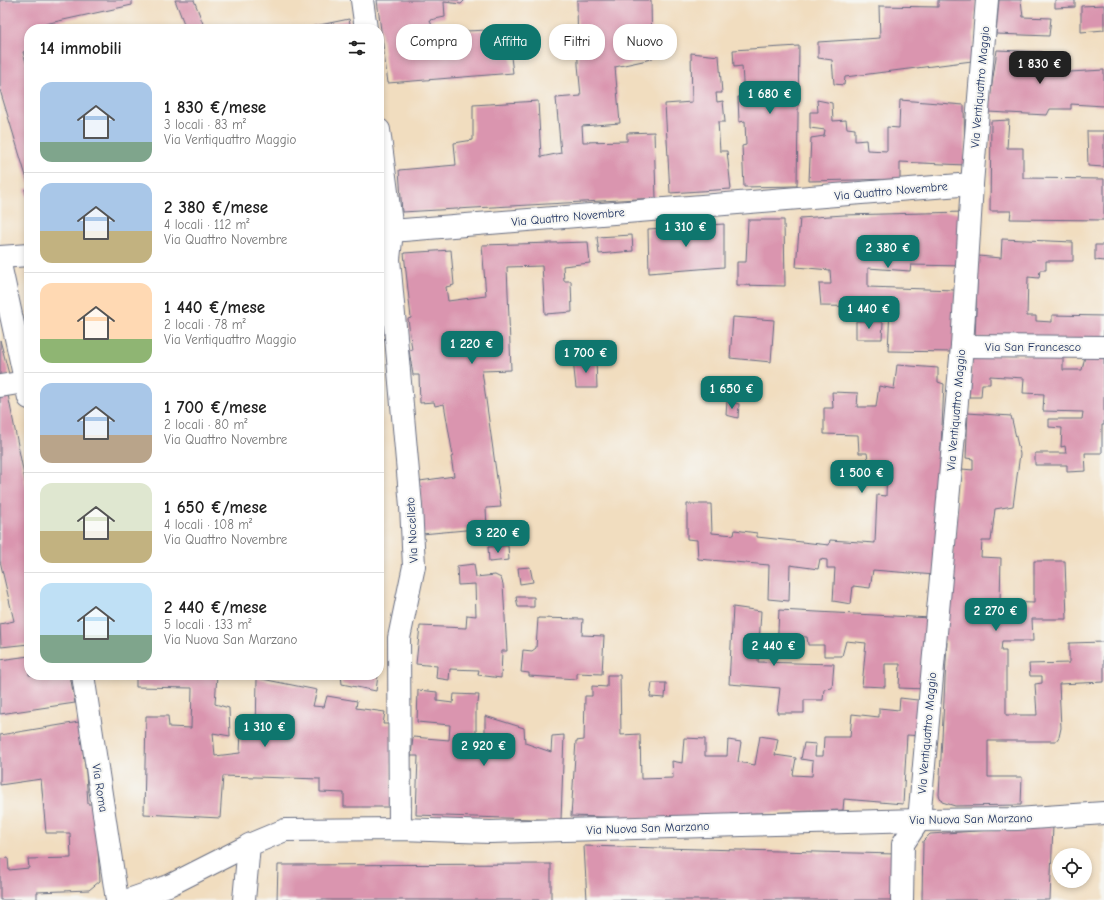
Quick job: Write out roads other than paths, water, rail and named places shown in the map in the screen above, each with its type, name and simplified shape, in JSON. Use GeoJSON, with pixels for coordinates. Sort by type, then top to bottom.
{"type":"FeatureCollection","features":[{"type":"Feature","properties":{"kind":"main road"},"geometry":{"type":"LineString","coordinates":[[362,0],[365,24]]}},
{"type":"Feature","properties":{"kind":"main road","name":"Via Ventiquattro Maggio"},"geometry":{"type":"LineString","coordinates":[[919,820],[962,346],[972,184],[987,0]]}},
{"type":"Feature","properties":{"kind":"main road","name":"Via Quattro Novembre"},"geometry":{"type":"LineString","coordinates":[[385,232],[972,184]]}},
{"type":"Feature","properties":{"kind":"main road","name":"Via Nocelleto"},"geometry":{"type":"LineString","coordinates":[[384,215],[411,506],[414,566],[398,638],[400,829]]}},
{"type":"Feature","properties":{"kind":"main road"},"geometry":{"type":"LineString","coordinates":[[0,257],[24,255]]}},
{"type":"Feature","properties":{"kind":"main road"},"geometry":{"type":"LineString","coordinates":[[0,264],[24,376]]}},
{"type":"Feature","properties":{"kind":"main road","name":"Via San Francesco"},"geometry":{"type":"LineString","coordinates":[[962,346],[1104,347]]}},
{"type":"Feature","properties":{"kind":"main road"},"geometry":{"type":"LineString","coordinates":[[0,386],[24,390]]}},
{"type":"Feature","properties":{"kind":"main road","name":"Via Roma"},"geometry":{"type":"LineString","coordinates":[[84,680],[117,900]]}},
{"type":"Feature","properties":{"kind":"main road","name":"Via Nuova San Marzano"},"geometry":{"type":"LineString","coordinates":[[249,845],[285,830],[400,829],[490,832],[919,820],[1017,819],[1104,813]]}},
{"type":"Feature","properties":{"kind":"main road"},"geometry":{"type":"LineString","coordinates":[[902,900],[904,844],[919,820]]}},
{"type":"Feature","properties":{"kind":"main road"},"geometry":{"type":"LineString","coordinates":[[244,900],[249,845]]}},
{"type":"Feature","properties":{"kind":"street"},"geometry":{"type":"LineString","coordinates":[[127,900],[170,885],[249,845]]}}]}
